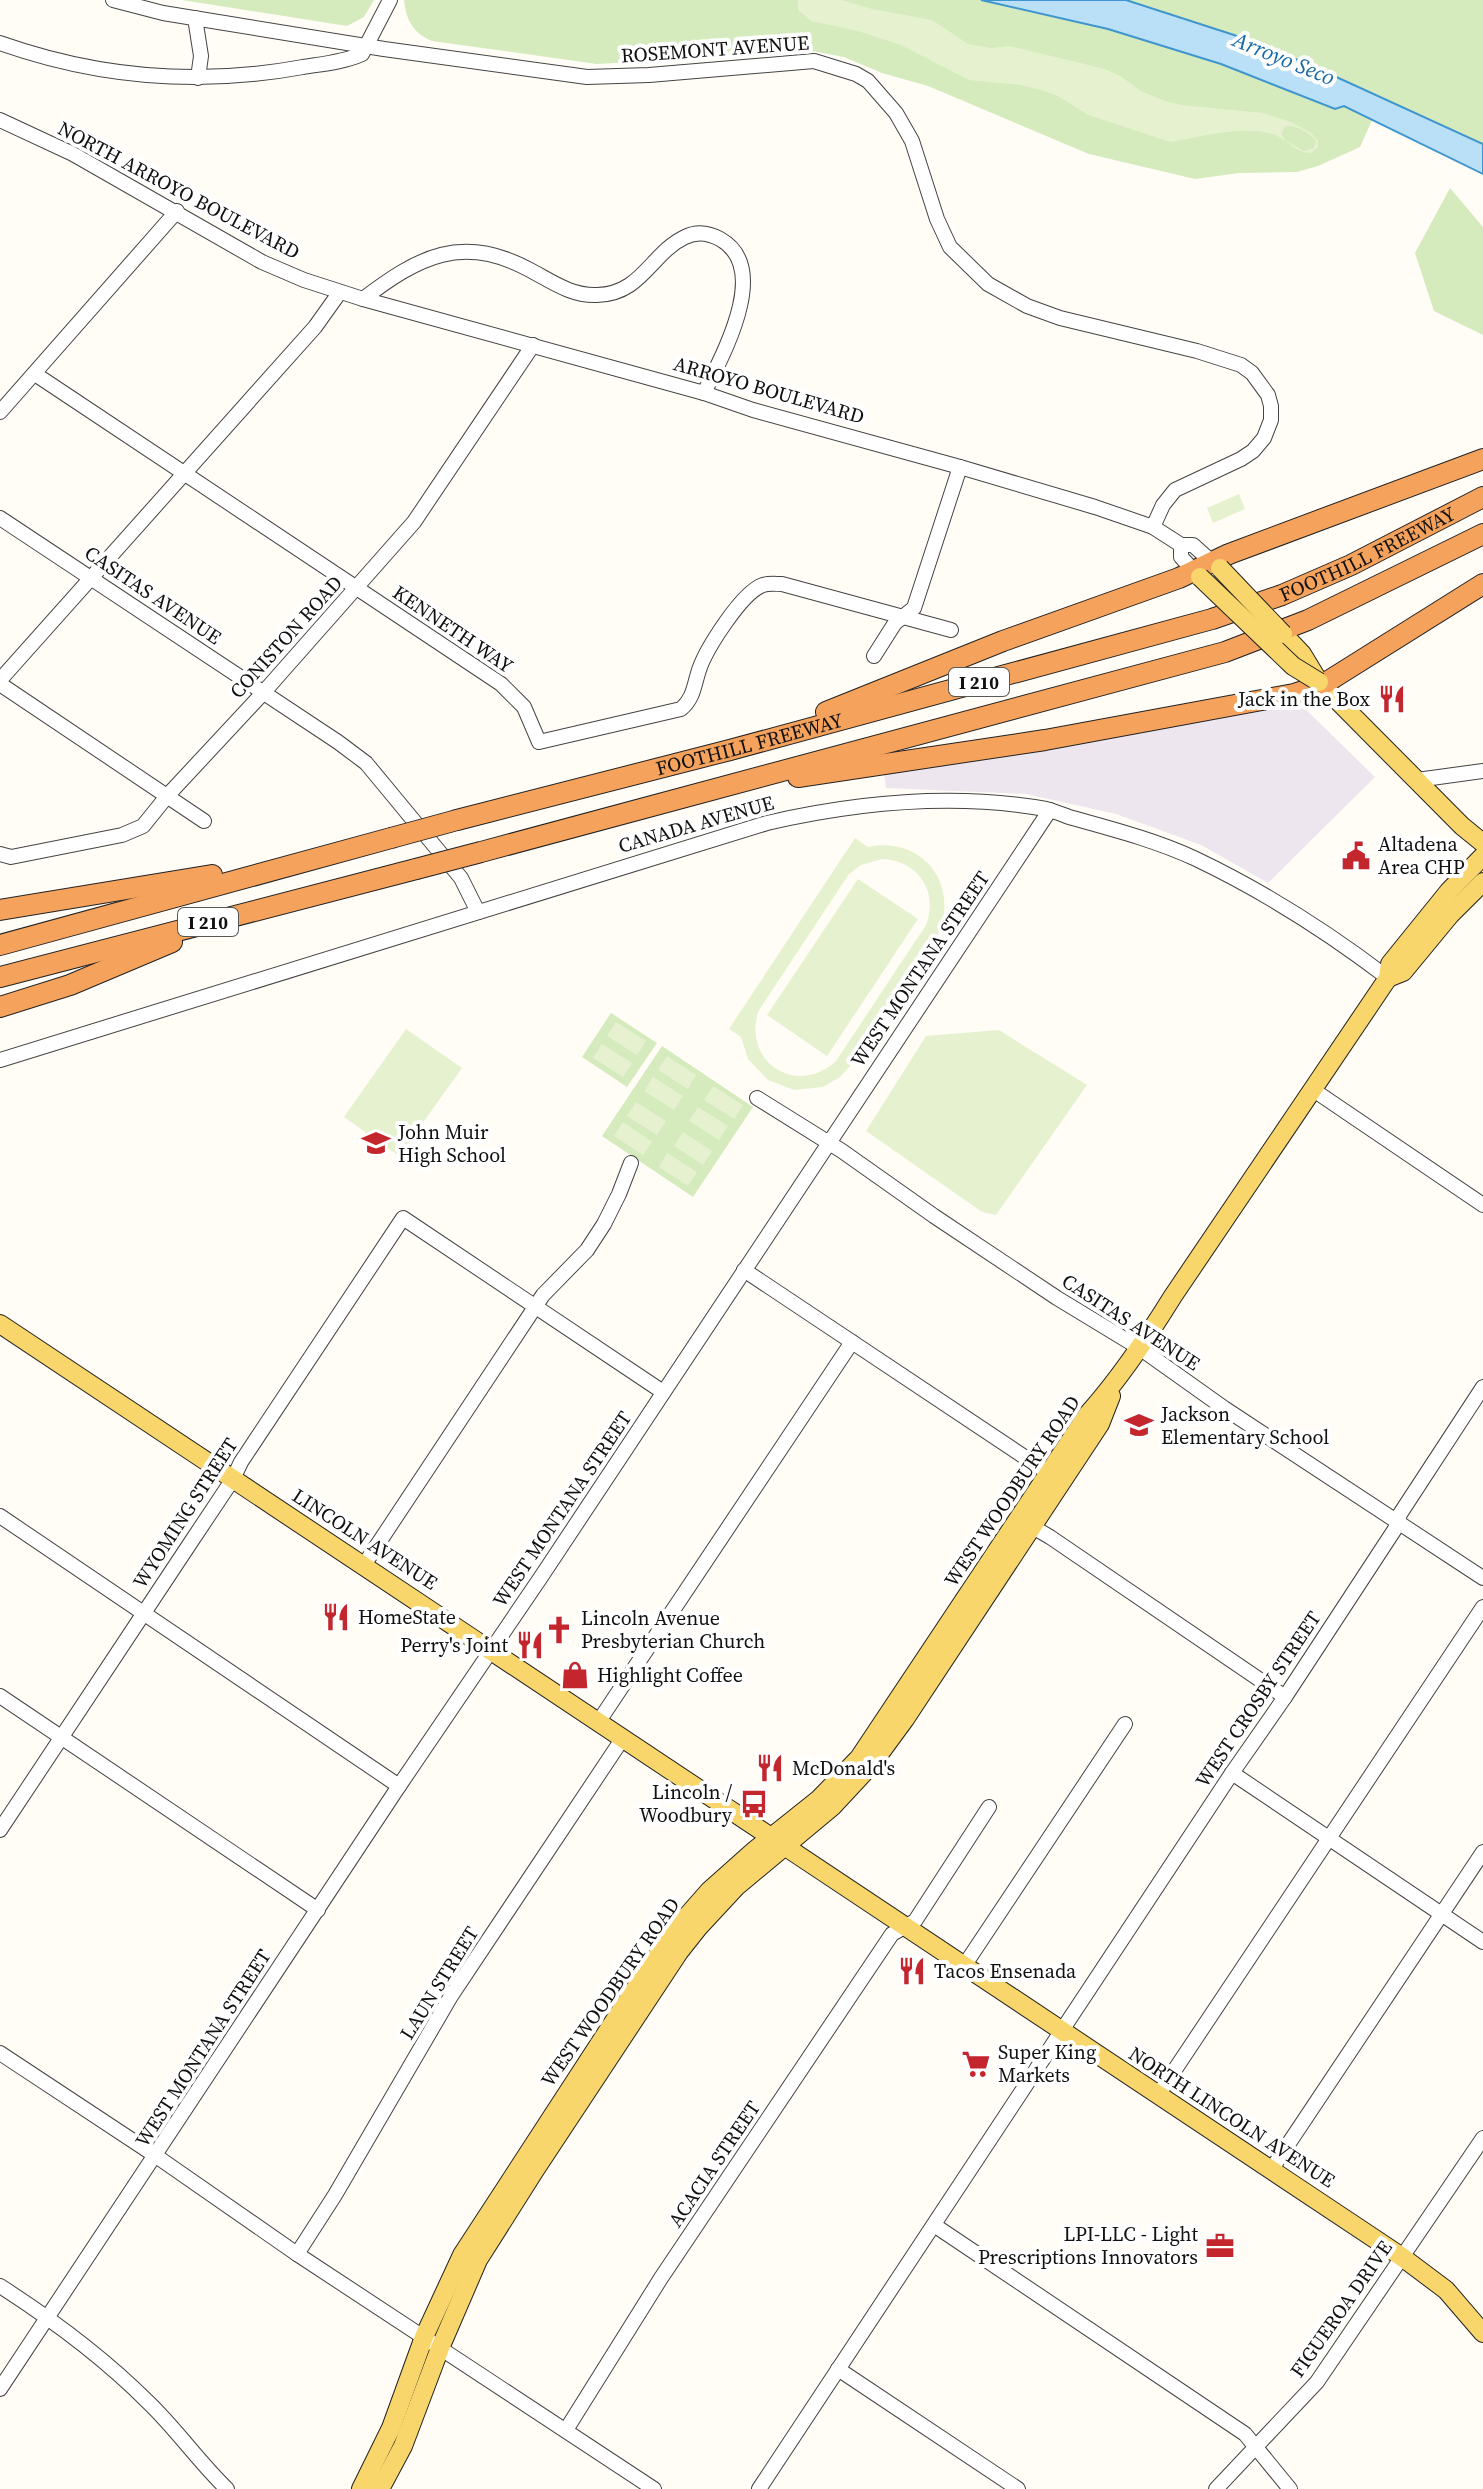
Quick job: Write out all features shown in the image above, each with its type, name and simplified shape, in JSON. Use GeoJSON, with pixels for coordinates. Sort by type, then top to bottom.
{"type":"FeatureCollection","features":[{"type":"Feature","properties":{"kind":"highway"},"geometry":{"type":"LineString","coordinates":[[730,750],[1003,641],[1207,570],[1229,554],[1483,459]]}},
{"type":"Feature","properties":{"kind":"highway","name":"FOOTHILL FREEWAY"},"geometry":{"type":"LineString","coordinates":[[0,945],[295,863],[730,750],[1212,619],[1282,595],[1351,565],[1483,497]]}},
{"type":"Feature","properties":{"kind":"highway","name":"FOOTHILL FREEWAY"},"geometry":{"type":"LineString","coordinates":[[0,977],[481,852],[1225,652],[1308,620],[1483,534]]}},
{"type":"Feature","properties":{"kind":"highway"},"geometry":{"type":"LineString","coordinates":[[715,788],[1045,740],[1292,695],[1320,683],[1483,584]]}},
{"type":"Feature","properties":{"kind":"highway"},"geometry":{"type":"LineString","coordinates":[[0,910],[295,863]]}},
{"type":"Feature","properties":{"kind":"highway"},"geometry":{"type":"LineString","coordinates":[[0,1007],[70,985],[231,916]]}},
{"type":"Feature","properties":{"kind":"main road","name":"ARROYO BOULEVARD"},"geometry":{"type":"LineString","coordinates":[[1207,570],[1293,666],[1320,683],[1483,843]]}},
{"type":"Feature","properties":{"kind":"main road","name":"WEST WOODBURY ROAD"},"geometry":{"type":"LineString","coordinates":[[380,2489],[403,2446],[465,2286],[489,2241],[679,1952],[859,1758],[1055,1478],[1088,1414],[1141,1349],[1173,1296],[1388,978],[1390,964],[1449,891],[1483,856]]}},
{"type":"Feature","properties":{"kind":"main road","name":"WEST WOODBURY ROAD"},"geometry":{"type":"LineString","coordinates":[[1388,978],[1403,972],[1450,915],[1483,882]]}},
{"type":"Feature","properties":{"kind":"main road","name":"LINCOLN AVENUE"},"geometry":{"type":"LineString","coordinates":[[0,1324],[904,1927]]}},
{"type":"Feature","properties":{"kind":"main road","name":"WEST WOODBURY ROAD"},"geometry":{"type":"LineString","coordinates":[[361,2489],[391,2428],[449,2278],[474,2233],[661,1951],[709,1891],[778,1843]]}},
{"type":"Feature","properties":{"kind":"main road","name":"NORTH LINCOLN AVENUE"},"geometry":{"type":"LineString","coordinates":[[904,1927],[1402,2257],[1446,2290],[1483,2333]]}},
{"type":"Feature","properties":{"kind":"street","name":"ROSEMONT AVENUE"},"geometry":{"type":"LineString","coordinates":[[113,0],[163,13],[587,77],[814,61],[838,67],[868,81],[896,113],[912,141],[937,219],[950,247],[988,284],[1027,306],[1060,318],[1197,351],[1241,365],[1252,373],[1268,395],[1271,420],[1264,438],[1253,451],[1175,490],[1163,505],[1153,527]]}},
{"type":"Feature","properties":{"kind":"street"},"geometry":{"type":"LineString","coordinates":[[0,43],[55,61],[116,73],[178,79],[244,76],[322,64],[362,54],[390,0]]}},
{"type":"Feature","properties":{"kind":"street"},"geometry":{"type":"LineString","coordinates":[[195,18],[201,56],[198,78]]}},
{"type":"Feature","properties":{"kind":"street","name":"NORTH ARROYO BOULEVARD"},"geometry":{"type":"LineString","coordinates":[[0,120],[73,154],[262,262],[340,292]]}},
{"type":"Feature","properties":{"kind":"street"},"geometry":{"type":"LineString","coordinates":[[0,412],[177,211]]}},
{"type":"Feature","properties":{"kind":"street"},"geometry":{"type":"LineString","coordinates":[[363,299],[387,280],[428,258],[465,251],[508,260],[573,292],[613,293],[639,279],[672,245],[696,233],[707,233],[729,244],[736,252],[743,292],[733,330],[704,393]]}},
{"type":"Feature","properties":{"kind":"street"},"geometry":{"type":"LineString","coordinates":[[204,821],[0,682],[315,327],[340,292]]}},
{"type":"Feature","properties":{"kind":"street","name":"ARROYO BOULEVARD"},"geometry":{"type":"LineString","coordinates":[[340,292],[704,393],[1153,527],[1181,545],[1193,545],[1207,570]]}},
{"type":"Feature","properties":{"kind":"street","name":"CONISTON ROAD"},"geometry":{"type":"LineString","coordinates":[[0,854],[11,857],[135,831],[143,826],[414,522],[533,345]]}},
{"type":"Feature","properties":{"kind":"street","name":"KENNETH WAY"},"geometry":{"type":"LineString","coordinates":[[35,374],[501,684],[524,707],[539,742],[681,709],[690,701],[700,667],[744,597],[764,584],[782,584],[951,630]]}},
{"type":"Feature","properties":{"kind":"street"},"geometry":{"type":"LineString","coordinates":[[874,656],[895,623],[914,608],[960,467]]}},
{"type":"Feature","properties":{"kind":"street","name":"CASITAS AVENUE"},"geometry":{"type":"LineString","coordinates":[[0,518],[366,763],[461,878],[478,912]]}},
{"type":"Feature","properties":{"kind":"street","name":"ARROYO BOULEVARD"},"geometry":{"type":"LineString","coordinates":[[1181,545],[1181,557],[1207,570]]}},
{"type":"Feature","properties":{"kind":"street"},"geometry":{"type":"LineString","coordinates":[[1417,780],[1483,771]]}},
{"type":"Feature","properties":{"kind":"street","name":"CANADA AVENUE"},"geometry":{"type":"LineString","coordinates":[[1,1061],[767,823],[814,812],[881,804],[937,802],[1015,805],[1050,810],[1133,834],[1206,864],[1278,904],[1388,978]]}},
{"type":"Feature","properties":{"kind":"street","name":"WEST MONTANA STREET"},"geometry":{"type":"LineString","coordinates":[[0,2389],[1050,810]]}},
{"type":"Feature","properties":{"kind":"street"},"geometry":{"type":"LineString","coordinates":[[1312,1089],[1483,1205]]}},
{"type":"Feature","properties":{"kind":"street","name":"CASITAS AVENUE"},"geometry":{"type":"LineString","coordinates":[[757,1098],[829,1143],[1057,1298],[1141,1349],[1224,1408],[1483,1578]]}},
{"type":"Feature","properties":{"kind":"street"},"geometry":{"type":"LineString","coordinates":[[364,1565],[543,1295],[587,1250],[604,1224],[631,1163]]}},
{"type":"Feature","properties":{"kind":"street","name":"WYOMING STREET"},"geometry":{"type":"LineString","coordinates":[[0,1830],[403,1218],[536,1307]]}},
{"type":"Feature","properties":{"kind":"street"},"geometry":{"type":"LineString","coordinates":[[744,1270],[1055,1478]]}},
{"type":"Feature","properties":{"kind":"street"},"geometry":{"type":"LineString","coordinates":[[536,1307],[663,1392]]}},
{"type":"Feature","properties":{"kind":"street"},"geometry":{"type":"LineString","coordinates":[[599,1721],[852,1342]]}},
{"type":"Feature","properties":{"kind":"street","name":"WEST CROSBY STREET"},"geometry":{"type":"LineString","coordinates":[[759,2489],[1285,1697],[1483,1387]]}},
{"type":"Feature","properties":{"kind":"street"},"geometry":{"type":"LineString","coordinates":[[0,1516],[399,1786]]}},
{"type":"Feature","properties":{"kind":"street"},"geometry":{"type":"LineString","coordinates":[[1025,1522],[1285,1697]]}},
{"type":"Feature","properties":{"kind":"street"},"geometry":{"type":"LineString","coordinates":[[1158,2095],[1483,1607]]}},
{"type":"Feature","properties":{"kind":"street"},"geometry":{"type":"LineString","coordinates":[[0,1696],[318,1910]]}},
{"type":"Feature","properties":{"kind":"street"},"geometry":{"type":"LineString","coordinates":[[964,1966],[1125,1724]]}},
{"type":"Feature","properties":{"kind":"street","name":"LAUN STREET"},"geometry":{"type":"LineString","coordinates":[[297,2254],[451,1996],[623,1738]]}},
{"type":"Feature","properties":{"kind":"street"},"geometry":{"type":"LineString","coordinates":[[1232,1773],[1483,1942]]}},
{"type":"Feature","properties":{"kind":"street","name":"ACACIA STREET"},"geometry":{"type":"LineString","coordinates":[[566,2430],[654,2289],[891,1936],[915,1921],[989,1807]]}},
{"type":"Feature","properties":{"kind":"street"},"geometry":{"type":"LineString","coordinates":[[1271,2170],[1483,1852]]}},
{"type":"Feature","properties":{"kind":"street"},"geometry":{"type":"LineString","coordinates":[[0,2053],[156,2156],[268,2235],[654,2489]]}},
{"type":"Feature","properties":{"kind":"street","name":"FIGUEROA DRIVE"},"geometry":{"type":"LineString","coordinates":[[1216,2489],[1317,2382],[1483,2138]]}},
{"type":"Feature","properties":{"kind":"street"},"geometry":{"type":"LineString","coordinates":[[934,2225],[1245,2434],[1290,2489]]}},
{"type":"Feature","properties":{"kind":"street"},"geometry":{"type":"LineString","coordinates":[[0,2286],[48,2316],[150,2404],[227,2489]]}},
{"type":"Feature","properties":{"kind":"street"},"geometry":{"type":"LineString","coordinates":[[838,2369],[1018,2489]]}},
{"type":"Feature","properties":{"kind":"shaded area"},"geometry":{"type":"Polygon","coordinates":[[[1299,703],[1375,777],[1268,883],[1201,845],[1116,814],[1026,794],[886,788],[884,774],[1299,703]]]}},
{"type":"Feature","properties":{"kind":"green space"},"geometry":{"type":"Polygon","coordinates":[[[182,0],[374,0],[364,17],[347,26],[182,0]]]}},
{"type":"Feature","properties":{"kind":"green space"},"geometry":{"type":"Polygon","coordinates":[[[404,0],[1483,0],[1483,144],[1382,98],[1360,147],[1318,166],[1297,172],[1239,173],[1195,179],[1089,154],[928,86],[882,73],[844,57],[812,51],[597,64],[432,41],[412,25],[404,0]]]}},
{"type":"Feature","properties":{"kind":"green space"},"geometry":{"type":"Polygon","coordinates":[[[798,0],[841,0],[932,20],[968,44],[991,48],[1010,46],[1105,69],[1141,91],[1165,101],[1263,113],[1291,122],[1311,133],[1318,141],[1318,147],[1311,153],[1305,152],[1277,136],[1249,131],[1171,142],[1088,115],[1044,91],[1021,85],[969,80],[901,45],[858,31],[811,21],[798,10],[798,0]],[[1285,126],[1281,134],[1286,141],[1304,151],[1314,148],[1316,141],[1310,135],[1285,126]]]}},
{"type":"Feature","properties":{"kind":"green space"},"geometry":{"type":"Polygon","coordinates":[[[1450,188],[1483,227],[1483,335],[1434,311],[1415,253],[1450,188]]]}},
{"type":"Feature","properties":{"kind":"green space"},"geometry":{"type":"Polygon","coordinates":[[[1239,494],[1245,509],[1213,523],[1207,508],[1239,494]]]}},
{"type":"Feature","properties":{"kind":"green space"},"geometry":{"type":"Polygon","coordinates":[[[855,838],[868,847],[888,845],[906,849],[922,858],[933,870],[941,885],[944,902],[942,921],[935,940],[853,1063],[840,1077],[823,1087],[794,1090],[768,1080],[748,1059],[741,1037],[729,1029],[855,838]],[[882,859],[861,865],[849,874],[759,1010],[756,1028],[758,1045],[765,1058],[789,1075],[805,1076],[820,1072],[836,1061],[926,925],[930,901],[927,890],[915,872],[895,861],[882,859]]]}},
{"type":"Feature","properties":{"kind":"green space"},"geometry":{"type":"Polygon","coordinates":[[[858,879],[918,919],[827,1056],[767,1015],[858,879]]]}},
{"type":"Feature","properties":{"kind":"green space"},"geometry":{"type":"Polygon","coordinates":[[[611,1013],[657,1043],[627,1087],[582,1057],[611,1013]]]}},
{"type":"Feature","properties":{"kind":"green space"},"geometry":{"type":"Polygon","coordinates":[[[616,1022],[646,1041],[637,1055],[607,1036],[616,1022]]]}},
{"type":"Feature","properties":{"kind":"green space"},"geometry":{"type":"Polygon","coordinates":[[[406,1029],[462,1068],[399,1156],[344,1117],[406,1029]]]}},
{"type":"Feature","properties":{"kind":"green space"},"geometry":{"type":"Polygon","coordinates":[[[999,1030],[1087,1085],[996,1215],[982,1212],[866,1131],[926,1036],[999,1030]]]}},
{"type":"Feature","properties":{"kind":"green space"},"geometry":{"type":"Polygon","coordinates":[[[602,1044],[632,1063],[623,1077],[593,1058],[602,1044]]]}},
{"type":"Feature","properties":{"kind":"green space"},"geometry":{"type":"Polygon","coordinates":[[[662,1046],[753,1107],[693,1197],[602,1136],[662,1046]]]}},
{"type":"Feature","properties":{"kind":"green space"},"geometry":{"type":"Polygon","coordinates":[[[667,1056],[696,1075],[688,1089],[658,1070],[667,1056]]]}},
{"type":"Feature","properties":{"kind":"green space"},"geometry":{"type":"Polygon","coordinates":[[[653,1077],[683,1096],[674,1110],[644,1091],[653,1077]]]}},
{"type":"Feature","properties":{"kind":"green space"},"geometry":{"type":"Polygon","coordinates":[[[713,1086],[743,1105],[734,1119],[704,1100],[713,1086]]]}},
{"type":"Feature","properties":{"kind":"green space"},"geometry":{"type":"Polygon","coordinates":[[[636,1102],[666,1121],[657,1135],[627,1116],[636,1102]]]}},
{"type":"Feature","properties":{"kind":"green space"},"geometry":{"type":"Polygon","coordinates":[[[698,1107],[728,1126],[719,1140],[689,1121],[698,1107]]]}},
{"type":"Feature","properties":{"kind":"green space"},"geometry":{"type":"Polygon","coordinates":[[[623,1122],[652,1142],[643,1155],[614,1136],[623,1122]]]}},
{"type":"Feature","properties":{"kind":"green space"},"geometry":{"type":"Polygon","coordinates":[[[683,1132],[712,1151],[703,1165],[674,1146],[683,1132]]]}},
{"type":"Feature","properties":{"kind":"green space"},"geometry":{"type":"Polygon","coordinates":[[[667,1153],[697,1172],[688,1186],[659,1167],[667,1153]]]}},
{"type":"Feature","properties":{"kind":"water","name":"Arroyo Seco"},"geometry":{"type":"Polygon","coordinates":[[[981,0],[1126,0],[1234,35],[1308,64],[1483,144],[1483,174],[1344,106],[1335,109],[1221,64],[1108,29],[981,0]]]}},
{"type":"Feature","properties":{"kind":"place","name":"Jack in the Box"},"geometry":{"type":"Point","coordinates":[1392,699]}},
{"type":"Feature","properties":{"kind":"place","name":"Altadena Area CHP"},"geometry":{"type":"Point","coordinates":[1356,856]}},
{"type":"Feature","properties":{"kind":"place","name":"John Muir High School"},"geometry":{"type":"Point","coordinates":[376,1143]}},
{"type":"Feature","properties":{"kind":"place","name":"Jackson Elementary School"},"geometry":{"type":"Point","coordinates":[1139,1425]}},
{"type":"Feature","properties":{"kind":"place","name":"HomeState"},"geometry":{"type":"Point","coordinates":[336,1617]}},
{"type":"Feature","properties":{"kind":"place","name":"Lincoln Avenue Presbyterian Church"},"geometry":{"type":"Point","coordinates":[559,1630]}},
{"type":"Feature","properties":{"kind":"place","name":"Perry's Joint"},"geometry":{"type":"Point","coordinates":[530,1645]}},
{"type":"Feature","properties":{"kind":"place","name":"Highlight Coffee"},"geometry":{"type":"Point","coordinates":[575,1675]}},
{"type":"Feature","properties":{"kind":"place","name":"McDonald's"},"geometry":{"type":"Point","coordinates":[770,1768]}},
{"type":"Feature","properties":{"kind":"place","name":"Lincoln / Woodbury"},"geometry":{"type":"Point","coordinates":[754,1804]}},
{"type":"Feature","properties":{"kind":"place","name":"Tacos Ensenada"},"geometry":{"type":"Point","coordinates":[912,1971]}},
{"type":"Feature","properties":{"kind":"place","name":"Super King Markets"},"geometry":{"type":"Point","coordinates":[976,2064]}},
{"type":"Feature","properties":{"kind":"place","name":"LPI-LLC - Light Prescriptions Innovators"},"geometry":{"type":"Point","coordinates":[1220,2246]}}]}
